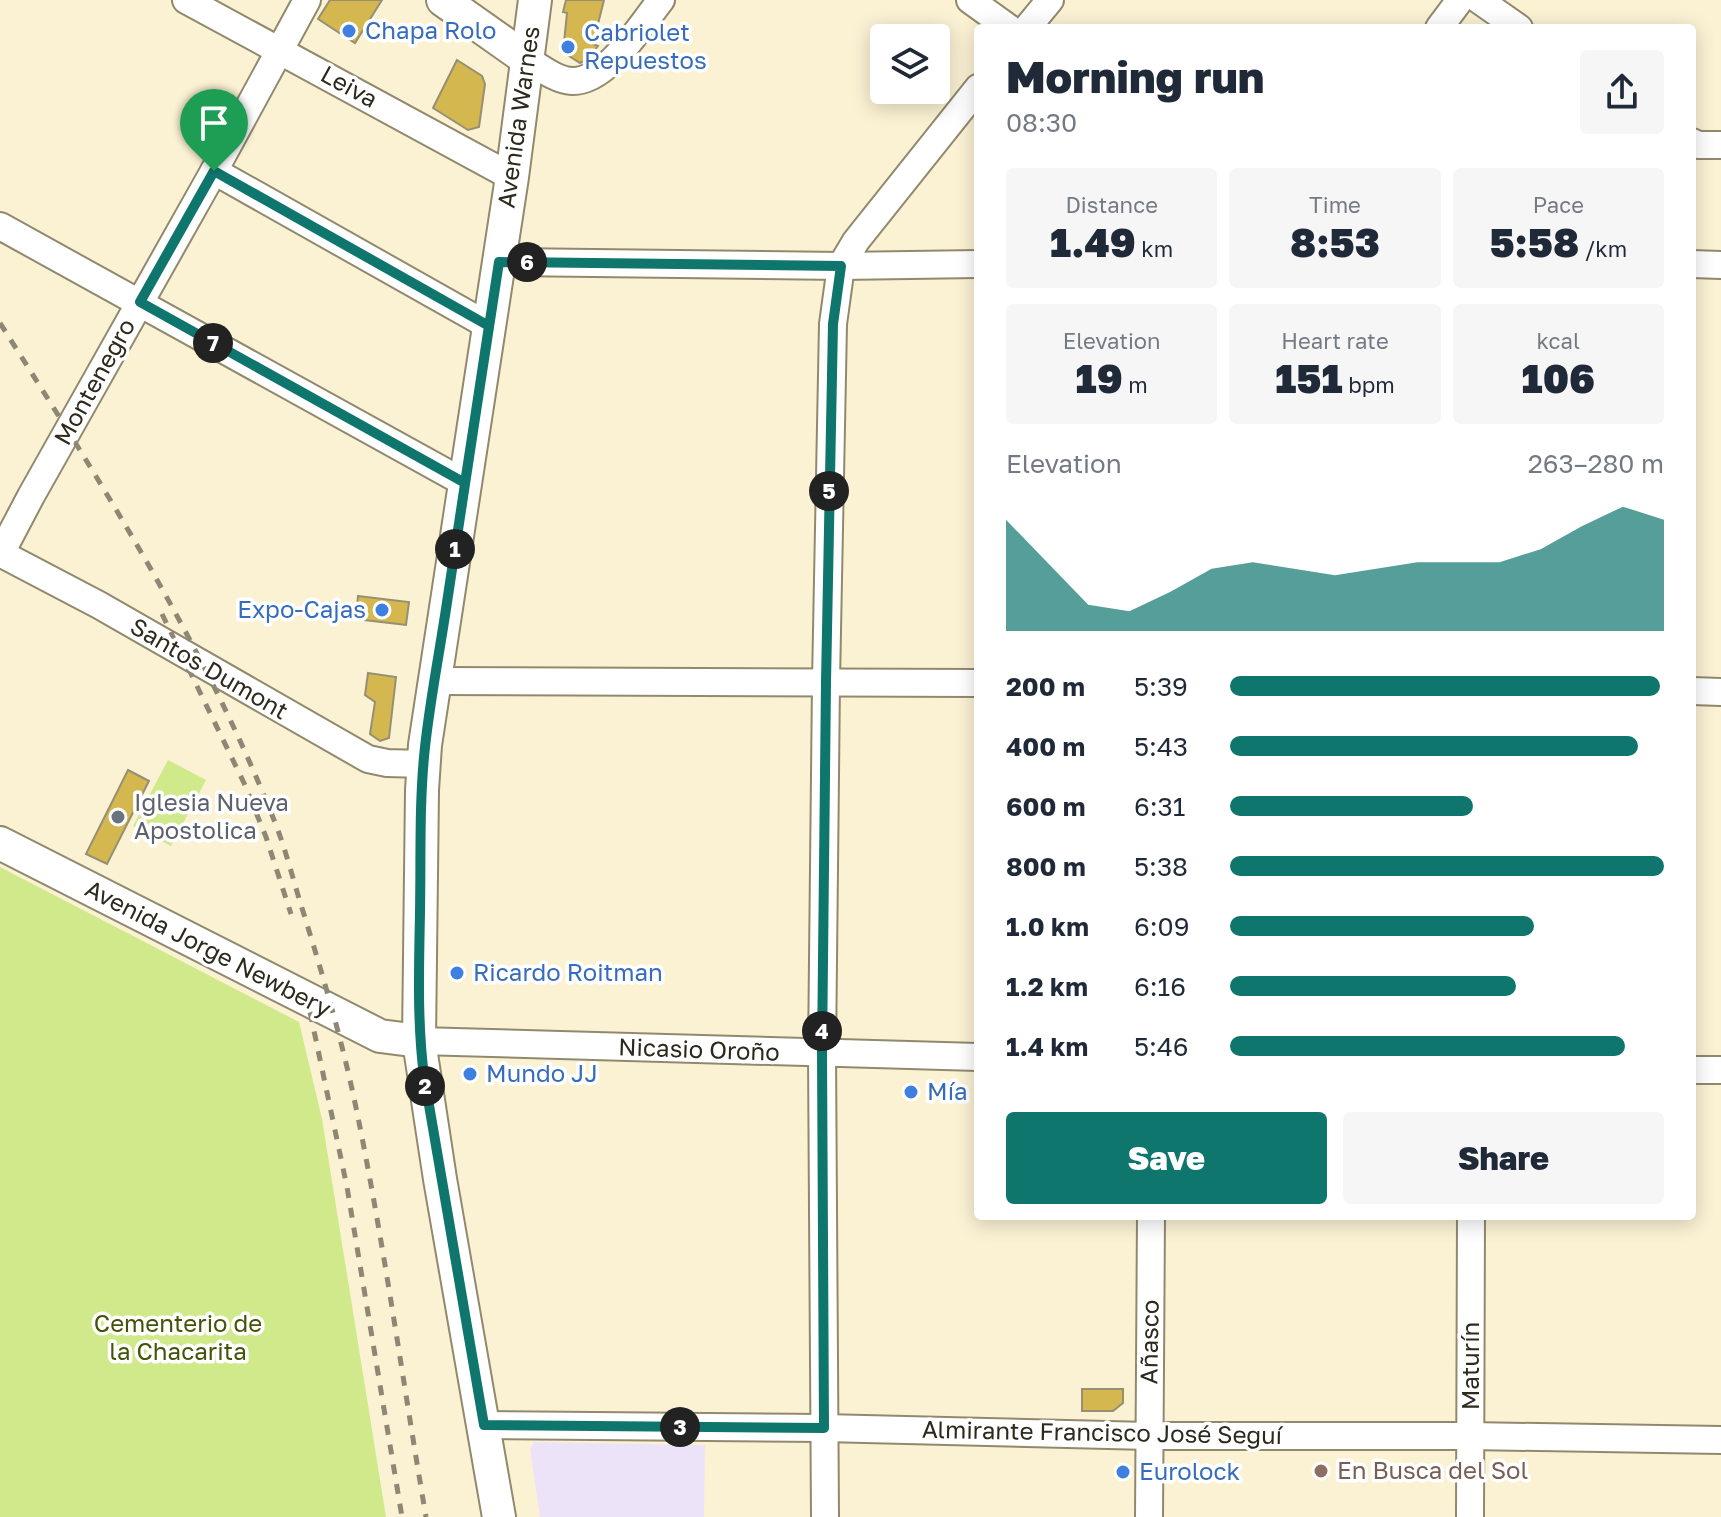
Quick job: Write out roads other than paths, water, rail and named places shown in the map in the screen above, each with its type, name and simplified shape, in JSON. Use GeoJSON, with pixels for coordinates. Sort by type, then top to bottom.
{"type":"FeatureCollection","features":[{"type":"Feature","properties":{"kind":"main road"},"geometry":{"type":"LineString","coordinates":[[443,0],[528,60]]}},
{"type":"Feature","properties":{"kind":"main road","name":"Avenida Warnes"},"geometry":{"type":"LineString","coordinates":[[499,1517],[419,1041],[424,764],[512,177],[535,0]]}},
{"type":"Feature","properties":{"kind":"main road","name":"Avenida Jorge Newbery"},"geometry":{"type":"LineString","coordinates":[[0,843],[380,1036],[419,1041]]}},
{"type":"Feature","properties":{"kind":"street","name":"Leiva"},"geometry":{"type":"LineString","coordinates":[[186,0],[512,177]]}},
{"type":"Feature","properties":{"kind":"street","name":"Montenegro"},"geometry":{"type":"LineString","coordinates":[[0,554],[307,0]]}},
{"type":"Feature","properties":{"kind":"street"},"geometry":{"type":"LineString","coordinates":[[528,60],[570,81],[588,79],[613,61],[661,0]]}},
{"type":"Feature","properties":{"kind":"street"},"geometry":{"type":"LineString","coordinates":[[970,0],[1003,24]]}},
{"type":"Feature","properties":{"kind":"street"},"geometry":{"type":"LineString","coordinates":[[1030,24],[1050,0]]}},
{"type":"Feature","properties":{"kind":"street"},"geometry":{"type":"LineString","coordinates":[[1442,24],[1460,0]]}},
{"type":"Feature","properties":{"kind":"street"},"geometry":{"type":"LineString","coordinates":[[1479,0],[1513,24]]}},
{"type":"Feature","properties":{"kind":"street"},"geometry":{"type":"LineString","coordinates":[[825,1517],[822,1053],[833,324],[841,266],[873,220],[974,93]]}},
{"type":"Feature","properties":{"kind":"street"},"geometry":{"type":"LineString","coordinates":[[1696,144],[1721,145]]}},
{"type":"Feature","properties":{"kind":"street"},"geometry":{"type":"LineString","coordinates":[[214,171],[489,326]]}},
{"type":"Feature","properties":{"kind":"street"},"geometry":{"type":"LineString","coordinates":[[0,226],[465,483]]}},
{"type":"Feature","properties":{"kind":"street"},"geometry":{"type":"LineString","coordinates":[[499,262],[841,266],[974,264]]}},
{"type":"Feature","properties":{"kind":"street"},"geometry":{"type":"LineString","coordinates":[[1696,264],[1721,265]]}},
{"type":"Feature","properties":{"kind":"street","name":"Santos Dumont"},"geometry":{"type":"LineString","coordinates":[[0,554],[99,605],[368,759],[424,764]]}},
{"type":"Feature","properties":{"kind":"street"},"geometry":{"type":"LineString","coordinates":[[435,681],[974,683]]}},
{"type":"Feature","properties":{"kind":"street"},"geometry":{"type":"LineString","coordinates":[[1696,691],[1721,692]]}},
{"type":"Feature","properties":{"kind":"street","name":"Nicasio Oroño"},"geometry":{"type":"LineString","coordinates":[[419,1041],[974,1057]]}},
{"type":"Feature","properties":{"kind":"street"},"geometry":{"type":"LineString","coordinates":[[1696,1070],[1721,1070]]}},
{"type":"Feature","properties":{"kind":"street","name":"Añasco"},"geometry":{"type":"LineString","coordinates":[[1149,1517],[1151,1220]]}},
{"type":"Feature","properties":{"kind":"street","name":"Maturín"},"geometry":{"type":"LineString","coordinates":[[1470,1517],[1471,1220]]}},
{"type":"Feature","properties":{"kind":"street","name":"Almirante Francisco José Seguí"},"geometry":{"type":"LineString","coordinates":[[484,1425],[824,1428],[1149,1436],[1721,1440]]}},
{"type":"Feature","properties":{"kind":"railway"},"geometry":{"type":"LineString","coordinates":[[0,323],[114,506],[185,630],[218,694],[280,835],[330,1001],[354,1098],[426,1517]]}},
{"type":"Feature","properties":{"kind":"railway"},"geometry":{"type":"LineString","coordinates":[[162,614],[244,783],[266,837],[291,914]]}},
{"type":"Feature","properties":{"kind":"railway"},"geometry":{"type":"LineString","coordinates":[[310,1012],[347,1187],[402,1517]]}},
{"type":"Feature","properties":{"kind":"place","name":"Chapa Rolo"},"geometry":{"type":"Point","coordinates":[349,31]}},
{"type":"Feature","properties":{"kind":"place","name":"Cabriolet Repuestos"},"geometry":{"type":"Point","coordinates":[568,47]}},
{"type":"Feature","properties":{"kind":"place","name":"Expo-Cajas"},"geometry":{"type":"Point","coordinates":[382,610]}},
{"type":"Feature","properties":{"kind":"place","name":"Iglesia Nueva Apostolica"},"geometry":{"type":"Point","coordinates":[118,817]}},
{"type":"Feature","properties":{"kind":"place","name":"Ricardo Roitman"},"geometry":{"type":"Point","coordinates":[457,973]}},
{"type":"Feature","properties":{"kind":"place","name":"Mundo JJ"},"geometry":{"type":"Point","coordinates":[470,1074]}},
{"type":"Feature","properties":{"kind":"place","name":"Mía"},"geometry":{"type":"Point","coordinates":[911,1092]}},
{"type":"Feature","properties":{"kind":"place","name":"En Busca del Sol"},"geometry":{"type":"Point","coordinates":[1321,1471]}},
{"type":"Feature","properties":{"kind":"place","name":"Eurolock"},"geometry":{"type":"Point","coordinates":[1123,1472]}},
{"type":"Feature","properties":{"kind":"park label","name":"Cementerio de la Chacarita"},"geometry":{"type":"Point","coordinates":[178,1338]}}]}
